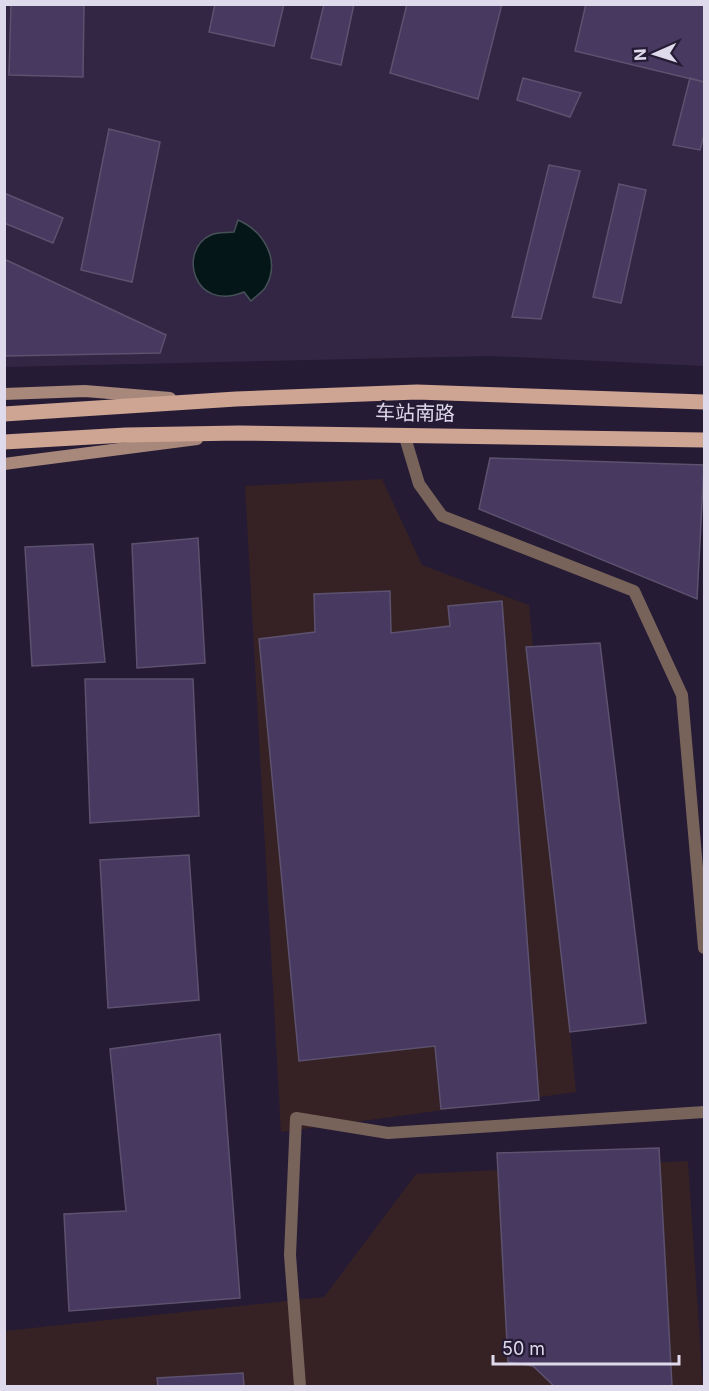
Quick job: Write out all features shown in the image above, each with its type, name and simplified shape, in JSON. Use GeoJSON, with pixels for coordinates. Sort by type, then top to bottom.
{"type":"FeatureCollection","features":[{"type":"Feature","properties":{"kind":"main road"},"geometry":{"type":"LineString","coordinates":[[4,394],[85,391],[207,401]]}},
{"type":"Feature","properties":{"kind":"main road","name":"车站南路"},"geometry":{"type":"LineString","coordinates":[[4,414],[131,408],[207,401],[417,392],[705,402]]}},
{"type":"Feature","properties":{"kind":"main road"},"geometry":{"type":"LineString","coordinates":[[4,464],[238,433]]}},
{"type":"Feature","properties":{"kind":"main road","name":"车站南路"},"geometry":{"type":"LineString","coordinates":[[4,442],[126,435],[238,433],[705,440]]}},
{"type":"Feature","properties":{"kind":"street"},"geometry":{"type":"LineString","coordinates":[[404,434],[419,484],[442,516],[634,591],[682,695],[705,948]]}},
{"type":"Feature","properties":{"kind":"street"},"geometry":{"type":"LineString","coordinates":[[300,1386],[290,1255],[296,1118],[388,1133],[705,1112]]}},
{"type":"Feature","properties":{"kind":"shaded area"},"geometry":{"type":"Polygon","coordinates":[[[4,5],[704,5],[704,366],[491,356],[5,367],[4,5]]]}},
{"type":"Feature","properties":{"kind":"shaded area"},"geometry":{"type":"Polygon","coordinates":[[[238,220],[255,231],[271,257],[270,277],[265,288],[251,301],[244,292],[226,296],[212,294],[202,287],[193,265],[195,253],[201,242],[214,234],[234,232],[238,220]]]}},
{"type":"Feature","properties":{"kind":"shaded area"},"geometry":{"type":"Polygon","coordinates":[[[382,479],[422,565],[529,605],[576,1092],[281,1132],[245,486],[382,479]]]}},
{"type":"Feature","properties":{"kind":"shaded area"},"geometry":{"type":"Polygon","coordinates":[[[688,1161],[703,1386],[5,1386],[4,1331],[324,1297],[416,1174],[688,1161]]]}},
{"type":"Feature","properties":{"kind":"building"},"geometry":{"type":"Polygon","coordinates":[[[11,4],[84,4],[83,77],[9,75],[11,4]]]}},
{"type":"Feature","properties":{"kind":"building"},"geometry":{"type":"Polygon","coordinates":[[[215,4],[284,4],[274,46],[209,32],[215,4]]]}},
{"type":"Feature","properties":{"kind":"building"},"geometry":{"type":"Polygon","coordinates":[[[324,4],[354,4],[341,65],[311,58],[324,4]]]}},
{"type":"Feature","properties":{"kind":"building"},"geometry":{"type":"Polygon","coordinates":[[[407,4],[502,4],[478,99],[390,73],[407,4]]]}},
{"type":"Feature","properties":{"kind":"building"},"geometry":{"type":"Polygon","coordinates":[[[586,4],[704,4],[704,82],[575,51],[586,4]]]}},
{"type":"Feature","properties":{"kind":"building"},"geometry":{"type":"Polygon","coordinates":[[[523,78],[581,93],[570,117],[517,100],[523,78]]]}},
{"type":"Feature","properties":{"kind":"building"},"geometry":{"type":"Polygon","coordinates":[[[690,78],[704,82],[704,135],[700,150],[673,145],[690,78]]]}},
{"type":"Feature","properties":{"kind":"building"},"geometry":{"type":"Polygon","coordinates":[[[109,129],[160,142],[132,282],[81,270],[109,129]]]}},
{"type":"Feature","properties":{"kind":"building"},"geometry":{"type":"Polygon","coordinates":[[[549,165],[580,171],[541,319],[512,317],[549,165]]]}},
{"type":"Feature","properties":{"kind":"building"},"geometry":{"type":"Polygon","coordinates":[[[619,184],[646,190],[621,303],[593,297],[619,184]]]}},
{"type":"Feature","properties":{"kind":"building"},"geometry":{"type":"Polygon","coordinates":[[[4,193],[63,218],[53,243],[4,223],[4,193]]]}},
{"type":"Feature","properties":{"kind":"building"},"geometry":{"type":"Polygon","coordinates":[[[4,259],[166,335],[160,353],[4,356],[4,259]]]}},
{"type":"Feature","properties":{"kind":"building"},"geometry":{"type":"Polygon","coordinates":[[[490,458],[704,465],[697,599],[479,509],[490,458]]]}},
{"type":"Feature","properties":{"kind":"building"},"geometry":{"type":"Polygon","coordinates":[[[198,538],[205,663],[137,668],[132,544],[198,538]]]}},
{"type":"Feature","properties":{"kind":"building"},"geometry":{"type":"Polygon","coordinates":[[[93,544],[105,662],[32,666],[25,547],[93,544]]]}},
{"type":"Feature","properties":{"kind":"building"},"geometry":{"type":"Polygon","coordinates":[[[390,591],[391,633],[450,626],[448,606],[502,601],[539,1100],[441,1109],[435,1046],[299,1061],[259,639],[315,632],[314,594],[390,591]]]}},
{"type":"Feature","properties":{"kind":"building"},"geometry":{"type":"Polygon","coordinates":[[[600,643],[646,1023],[570,1032],[526,647],[600,643]]]}},
{"type":"Feature","properties":{"kind":"building"},"geometry":{"type":"Polygon","coordinates":[[[85,679],[193,679],[199,816],[90,823],[85,679]]]}},
{"type":"Feature","properties":{"kind":"building"},"geometry":{"type":"Polygon","coordinates":[[[189,855],[199,1000],[108,1008],[100,860],[189,855]]]}},
{"type":"Feature","properties":{"kind":"building"},"geometry":{"type":"Polygon","coordinates":[[[220,1034],[240,1298],[69,1311],[64,1214],[126,1211],[110,1049],[220,1034]]]}},
{"type":"Feature","properties":{"kind":"building"},"geometry":{"type":"Polygon","coordinates":[[[659,1148],[672,1386],[554,1386],[533,1366],[508,1362],[497,1153],[659,1148]]]}},
{"type":"Feature","properties":{"kind":"building"},"geometry":{"type":"Polygon","coordinates":[[[243,1373],[244,1386],[158,1386],[157,1378],[243,1373]]]}}]}
